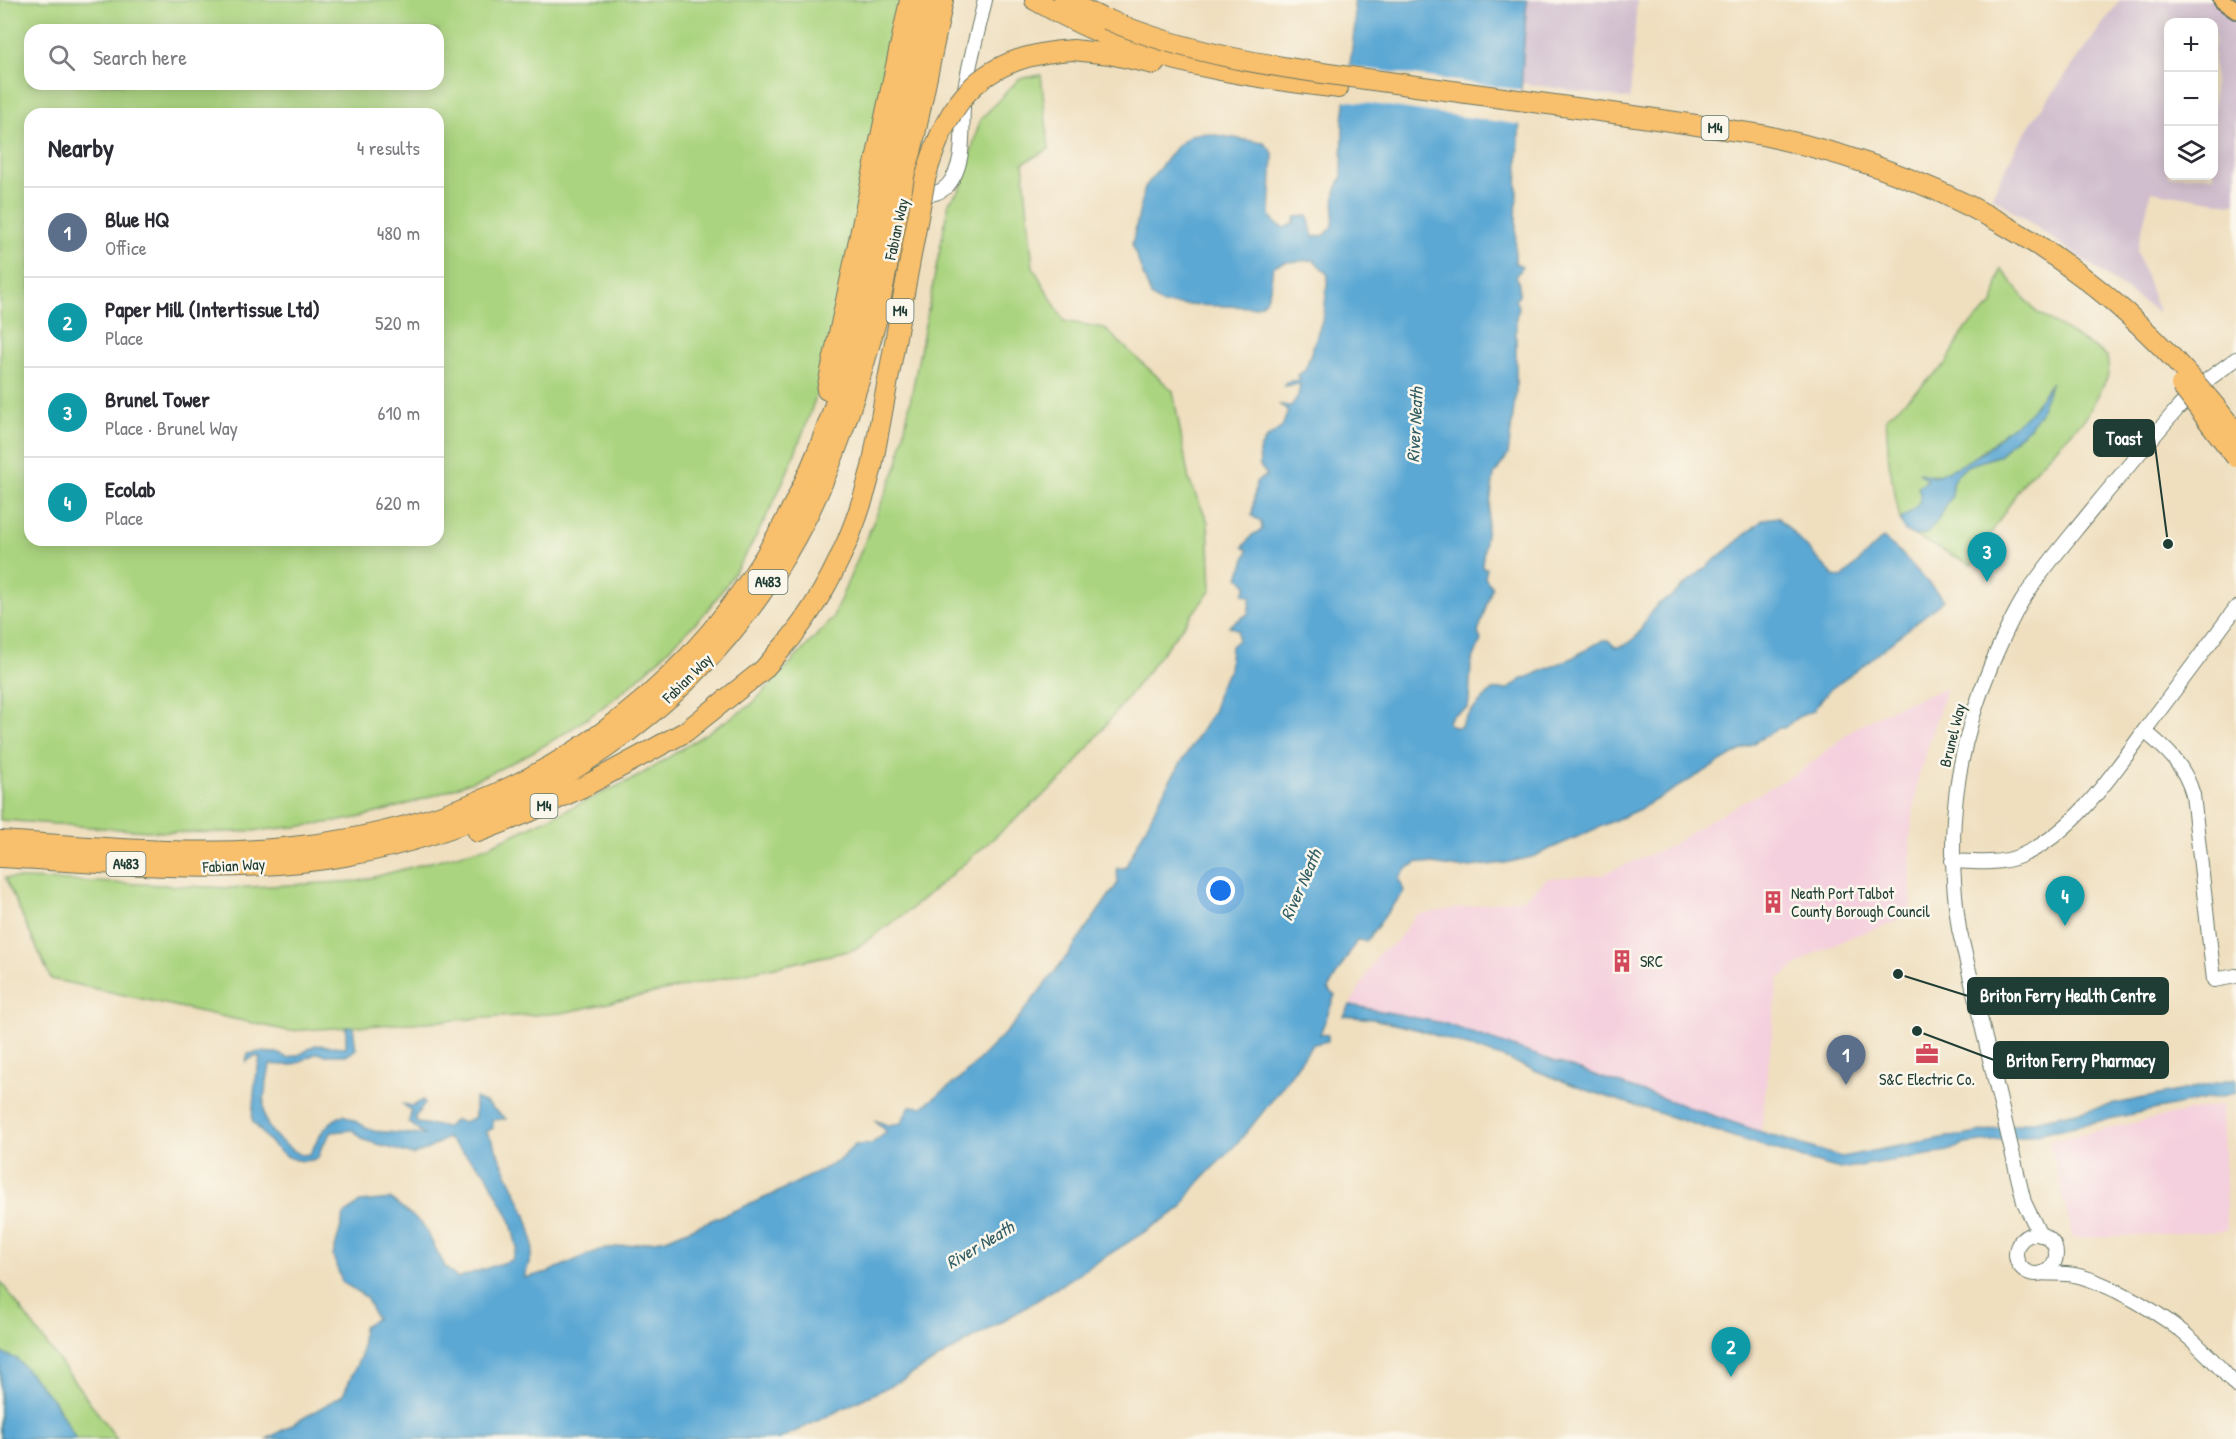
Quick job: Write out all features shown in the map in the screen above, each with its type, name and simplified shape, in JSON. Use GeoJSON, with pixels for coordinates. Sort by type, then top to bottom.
{"type":"FeatureCollection","features":[{"type":"Feature","properties":{"kind":"highway"},"geometry":{"type":"LineString","coordinates":[[800,491],[825,402],[910,0]]}},
{"type":"Feature","properties":{"kind":"highway","name":"Fabian Way"},"geometry":{"type":"LineString","coordinates":[[0,841],[215,852],[283,848],[386,832],[445,815],[526,780],[599,735],[629,713],[680,666],[711,633],[758,569],[781,532],[800,491],[831,416],[858,323],[927,0]]}},
{"type":"Feature","properties":{"kind":"highway","name":"Fabian Way"},"geometry":{"type":"LineString","coordinates":[[0,857],[186,867],[252,866],[343,856],[399,844],[452,829],[489,814],[534,793],[599,754],[642,722],[696,671],[733,631],[796,538],[818,493],[841,436],[863,370],[876,321],[943,0]]}},
{"type":"Feature","properties":{"kind":"highway","name":"M4"},"geometry":{"type":"LineString","coordinates":[[1035,0],[1116,38],[1184,61],[1236,73],[1754,147],[1841,168],[1910,192],[2003,238],[2048,267],[2103,310],[2138,341],[2181,385],[2236,457]]}},
{"type":"Feature","properties":{"kind":"highway","name":"M4"},"geometry":{"type":"LineString","coordinates":[[1064,0],[1142,34],[1221,57],[1762,135],[1823,149],[1907,176],[1999,221],[2082,276],[2129,314],[2176,361],[2236,433]]}},
{"type":"Feature","properties":{"kind":"highway","name":"M4"},"geometry":{"type":"LineString","coordinates":[[252,866],[345,866],[438,845],[484,830],[530,812],[587,785],[685,732],[763,670],[809,614],[834,570],[861,506],[873,460],[926,179],[945,125],[956,105],[971,88],[995,70],[1021,58],[1053,51],[1073,50],[1110,54],[1220,76],[1338,88]]}},
{"type":"Feature","properties":{"kind":"main road"},"geometry":{"type":"LineString","coordinates":[[2222,0],[2236,10]]}},
{"type":"Feature","properties":{"kind":"street"},"geometry":{"type":"LineString","coordinates":[[904,191],[915,195],[939,193],[949,184],[957,170],[964,95],[986,0]]}},
{"type":"Feature","properties":{"kind":"street","name":"Brunel Way"},"geometry":{"type":"LineString","coordinates":[[2040,1234],[2024,1202],[1959,929],[1953,889],[1954,809],[1957,781],[1970,722],[1994,659],[2021,603],[2039,576],[2179,407],[2203,383],[2236,359]]}},
{"type":"Feature","properties":{"kind":"street"},"geometry":{"type":"LineString","coordinates":[[1952,861],[1998,862],[2019,856],[2036,847],[2064,826],[2104,783],[2236,608]]}},
{"type":"Feature","properties":{"kind":"street"},"geometry":{"type":"LineString","coordinates":[[2144,731],[2169,753],[2188,777],[2193,795],[2214,980],[2236,976]]}},
{"type":"Feature","properties":{"kind":"street","name":"Brunel Way"},"geometry":{"type":"LineString","coordinates":[[2019,1243],[2024,1202]]}},
{"type":"Feature","properties":{"kind":"street"},"geometry":{"type":"LineString","coordinates":[[2041,1273],[2052,1265],[2056,1254],[2052,1243],[2040,1234],[2028,1236],[2019,1243],[2016,1256],[2019,1265],[2031,1273],[2075,1275],[2109,1288],[2161,1315],[2202,1348],[2234,1384]]}},
{"type":"Feature","properties":{"kind":"street"},"geometry":{"type":"LineString","coordinates":[[2055,1259],[2075,1275]]}},
{"type":"Feature","properties":{"kind":"shaded area"},"geometry":{"type":"Polygon","coordinates":[[[1527,0],[1637,0],[1630,99],[1520,83],[1527,0]]]}},
{"type":"Feature","properties":{"kind":"shaded area"},"geometry":{"type":"Polygon","coordinates":[[[2120,0],[2236,0],[2236,202],[2231,204],[2151,191],[2137,252],[2159,313],[1992,196],[2031,123],[2120,0]]]}},
{"type":"Feature","properties":{"kind":"shaded area","name":"Neath Port Talbot County Borough Council"},"geometry":{"type":"Polygon","coordinates":[[[1946,688],[1918,778],[1910,839],[1911,906],[1896,922],[1854,936],[1813,954],[1778,979],[1761,1132],[1443,1023],[1350,1005],[1379,953],[1395,943],[1416,915],[1525,898],[1548,878],[1601,875],[1669,847],[1705,823],[1801,771],[1855,728],[1898,706],[1946,688]]]}},
{"type":"Feature","properties":{"kind":"shaded area"},"geometry":{"type":"Polygon","coordinates":[[[2222,1104],[2227,1231],[2073,1238],[2049,1141],[2222,1104]]]}},
{"type":"Feature","properties":{"kind":"green space"},"geometry":{"type":"Polygon","coordinates":[[[0,0],[902,0],[825,369],[791,463],[763,524],[729,581],[693,625],[648,670],[586,719],[520,759],[448,790],[362,817],[298,827],[188,833],[0,820],[0,0]]]}},
{"type":"Feature","properties":{"kind":"green space"},"geometry":{"type":"Polygon","coordinates":[[[1041,75],[1049,149],[1023,163],[1033,267],[1064,321],[1104,328],[1173,391],[1189,480],[1208,522],[1211,590],[1066,776],[910,910],[853,950],[562,1013],[289,1031],[51,979],[5,878],[231,888],[359,881],[487,847],[639,776],[751,705],[832,619],[898,464],[949,202],[961,188],[980,120],[1019,79],[1041,75]]]}},
{"type":"Feature","properties":{"kind":"green space"},"geometry":{"type":"Polygon","coordinates":[[[2001,269],[2036,312],[2107,356],[2109,374],[2087,416],[2024,481],[1990,535],[1989,553],[1971,565],[1915,536],[1926,534],[1952,490],[1952,483],[1956,476],[1967,466],[2000,455],[2010,443],[2030,427],[2050,385],[2028,415],[1966,463],[1944,473],[1920,474],[1929,480],[1917,507],[1900,520],[1889,463],[1886,418],[1946,364],[1965,329],[1993,304],[2001,269]]]}},
{"type":"Feature","properties":{"kind":"green space"},"geometry":{"type":"Polygon","coordinates":[[[0,1281],[117,1439],[0,1439],[0,1281]]]}},
{"type":"Feature","properties":{"kind":"water","name":"River Neath"},"geometry":{"type":"Polygon","coordinates":[[[1354,0],[1527,0],[1515,263],[1522,266],[1516,275],[1519,296],[1515,300],[1519,308],[1516,317],[1516,391],[1508,455],[1494,475],[1482,564],[1483,568],[1487,568],[1485,578],[1492,587],[1478,633],[1481,640],[1471,664],[1468,708],[1452,715],[1448,721],[1449,724],[1460,727],[1466,717],[1492,690],[1508,689],[1521,680],[1572,658],[1603,640],[1608,640],[1615,647],[1624,646],[1640,631],[1657,605],[1669,598],[1764,519],[1778,517],[1834,576],[1842,578],[1883,538],[1899,551],[1944,600],[1828,691],[1813,711],[1798,717],[1784,728],[1779,728],[1640,809],[1532,857],[1505,863],[1460,868],[1418,862],[1406,869],[1399,879],[1404,891],[1366,941],[1357,940],[1328,989],[1335,995],[1320,1034],[1328,1035],[1328,1041],[1314,1044],[1310,1048],[1258,1118],[1232,1149],[1200,1181],[1182,1208],[1028,1306],[902,1380],[780,1439],[267,1439],[343,1395],[361,1355],[363,1326],[376,1319],[366,1297],[342,1282],[333,1256],[344,1215],[360,1202],[391,1199],[423,1225],[446,1268],[457,1278],[512,1260],[517,1248],[511,1222],[486,1173],[447,1138],[413,1155],[364,1140],[353,1130],[332,1132],[322,1146],[318,1158],[307,1161],[288,1157],[272,1144],[252,1120],[260,1058],[255,1056],[246,1062],[248,1054],[277,1053],[288,1058],[301,1054],[315,1045],[346,1047],[346,1027],[353,1026],[356,1049],[348,1055],[318,1053],[294,1064],[270,1065],[265,1096],[265,1118],[275,1136],[301,1155],[310,1154],[327,1126],[344,1115],[373,1131],[424,1135],[409,1122],[411,1111],[403,1104],[413,1106],[423,1100],[425,1104],[415,1117],[417,1123],[447,1127],[455,1120],[464,1122],[475,1117],[475,1098],[486,1103],[506,1119],[492,1120],[493,1128],[486,1132],[494,1144],[529,1224],[533,1251],[524,1278],[548,1272],[599,1250],[666,1239],[774,1194],[837,1162],[855,1145],[871,1144],[887,1132],[874,1120],[890,1126],[901,1123],[910,1106],[922,1107],[962,1077],[1013,1025],[1070,952],[1118,883],[1117,868],[1125,868],[1166,787],[1214,710],[1219,687],[1229,671],[1231,646],[1238,640],[1238,630],[1229,626],[1248,614],[1251,597],[1243,594],[1247,585],[1239,577],[1248,550],[1243,547],[1252,535],[1262,530],[1261,522],[1252,516],[1256,482],[1267,475],[1260,466],[1259,451],[1266,439],[1282,427],[1288,411],[1280,405],[1291,406],[1298,396],[1300,384],[1284,386],[1286,382],[1300,380],[1298,375],[1305,370],[1324,315],[1328,275],[1314,260],[1287,262],[1273,266],[1268,296],[1260,305],[1254,307],[1162,304],[1151,296],[1132,244],[1145,187],[1176,147],[1191,135],[1203,133],[1264,143],[1273,153],[1270,215],[1276,224],[1285,228],[1293,224],[1296,217],[1308,216],[1313,237],[1325,235],[1333,226],[1335,192],[1342,176],[1343,120],[1355,24],[1354,0]]]}},
{"type":"Feature","properties":{"kind":"water"},"geometry":{"type":"Polygon","coordinates":[[[2052,382],[2039,414],[2030,427],[2010,443],[2000,455],[1967,466],[1956,476],[1952,483],[1952,496],[1938,520],[1926,534],[1915,536],[1905,531],[1900,520],[1917,506],[1920,498],[1918,486],[1928,480],[1918,472],[1933,477],[1984,452],[2006,431],[2029,414],[2052,382]]]}},
{"type":"Feature","properties":{"kind":"water"},"geometry":{"type":"Polygon","coordinates":[[[1350,1005],[1443,1023],[1761,1132],[1841,1157],[1972,1134],[2236,1079],[2236,1093],[2017,1138],[1965,1144],[1948,1151],[1928,1155],[1840,1169],[1586,1090],[1501,1057],[1419,1030],[1373,1019],[1344,1016],[1350,1005]]]}},
{"type":"Feature","properties":{"kind":"water"},"geometry":{"type":"Polygon","coordinates":[[[0,1352],[17,1359],[54,1401],[76,1439],[0,1439],[0,1352]]]}},
{"type":"Feature","properties":{"kind":"pier"},"geometry":{"type":"Polygon","coordinates":[[[1347,66],[1523,90],[1522,125],[1343,100],[1347,66]]]}},
{"type":"Feature","properties":{"kind":"place","name":"Toast"},"geometry":{"type":"Point","coordinates":[2168,544]}},
{"type":"Feature","properties":{"kind":"place","name":"Brunel Tower"},"geometry":{"type":"Point","coordinates":[1987,582]}},
{"type":"Feature","properties":{"kind":"place","name":"Neath Port Talbot County Borough Council"},"geometry":{"type":"Point","coordinates":[1773,902]}},
{"type":"Feature","properties":{"kind":"place","name":"Ecolab"},"geometry":{"type":"Point","coordinates":[2065,926]}},
{"type":"Feature","properties":{"kind":"place","name":"SRC"},"geometry":{"type":"Point","coordinates":[1622,961]}},
{"type":"Feature","properties":{"kind":"place","name":"Briton Ferry Health Centre"},"geometry":{"type":"Point","coordinates":[1898,974]}},
{"type":"Feature","properties":{"kind":"place","name":"Briton Ferry Pharmacy"},"geometry":{"type":"Point","coordinates":[1917,1031]}},
{"type":"Feature","properties":{"kind":"place","name":"S&C Electric Co."},"geometry":{"type":"Point","coordinates":[1927,1054]}},
{"type":"Feature","properties":{"kind":"place","name":"Blue HQ"},"geometry":{"type":"Point","coordinates":[1846,1085]}},
{"type":"Feature","properties":{"kind":"place","name":"Paper Mill (Intertissue Ltd)"},"geometry":{"type":"Point","coordinates":[1731,1377]}}]}
